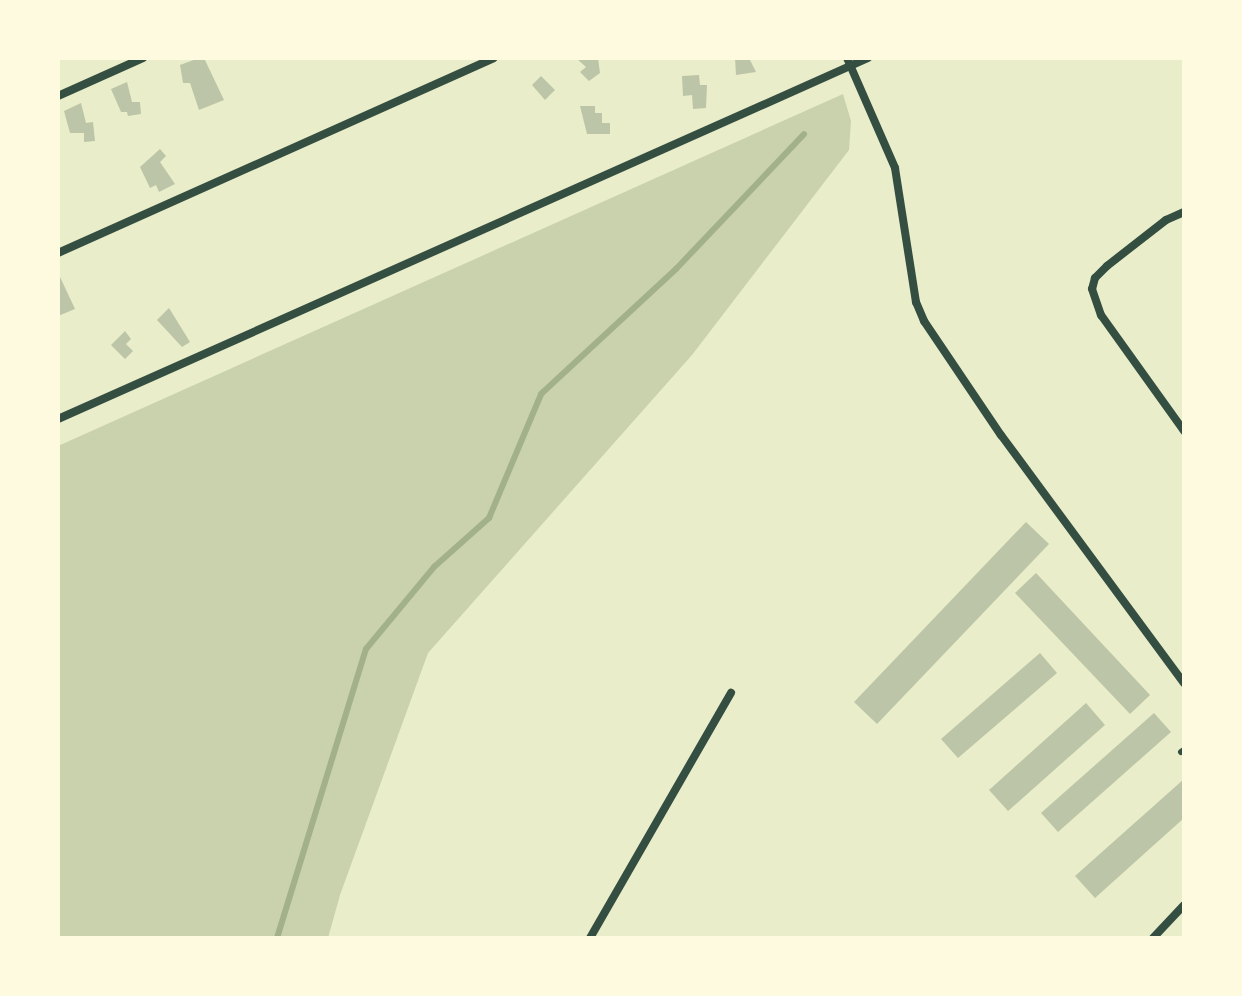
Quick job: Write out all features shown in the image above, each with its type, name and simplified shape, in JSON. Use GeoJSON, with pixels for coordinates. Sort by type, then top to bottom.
{"type":"FeatureCollection","features":[{"type":"Feature","properties":{"kind":"street"},"geometry":{"type":"LineString","coordinates":[[58,96],[143,58]]}},
{"type":"Feature","properties":{"kind":"street"},"geometry":{"type":"LineString","coordinates":[[58,253],[493,58]]}},
{"type":"Feature","properties":{"kind":"street"},"geometry":{"type":"LineString","coordinates":[[58,419],[848,62],[868,58]]}},
{"type":"Feature","properties":{"kind":"street"},"geometry":{"type":"LineString","coordinates":[[848,62],[895,168],[916,302],[924,321],[1001,435],[1184,683]]}},
{"type":"Feature","properties":{"kind":"street"},"geometry":{"type":"LineString","coordinates":[[1184,212],[1166,220],[1107,266],[1095,278],[1092,289],[1106,323],[1184,431]]}},
{"type":"Feature","properties":{"kind":"street"},"geometry":{"type":"LineString","coordinates":[[590,938],[731,693]]}},
{"type":"Feature","properties":{"kind":"street"},"geometry":{"type":"LineString","coordinates":[[1153,938],[1184,905]]}},
{"type":"Feature","properties":{"kind":"green space"},"geometry":{"type":"Polygon","coordinates":[[[843,94],[851,121],[849,150],[692,355],[428,653],[340,895],[328,938],[58,938],[58,446],[843,94]]]}},
{"type":"Feature","properties":{"kind":"building"},"geometry":{"type":"Polygon","coordinates":[[[204,58],[224,100],[199,110],[190,83],[183,83],[180,65],[204,58]]]}},
{"type":"Feature","properties":{"kind":"building"},"geometry":{"type":"Polygon","coordinates":[[[576,58],[598,58],[600,73],[589,81],[580,72],[586,67],[576,58]]]}},
{"type":"Feature","properties":{"kind":"building"},"geometry":{"type":"Polygon","coordinates":[[[735,58],[749,58],[756,72],[736,75],[735,58]]]}},
{"type":"Feature","properties":{"kind":"building"},"geometry":{"type":"Polygon","coordinates":[[[699,75],[700,85],[707,85],[706,108],[693,109],[692,95],[683,96],[682,76],[699,75]]]}},
{"type":"Feature","properties":{"kind":"building"},"geometry":{"type":"Polygon","coordinates":[[[541,76],[555,90],[545,100],[532,85],[541,76]]]}},
{"type":"Feature","properties":{"kind":"building"},"geometry":{"type":"Polygon","coordinates":[[[127,82],[132,102],[140,102],[141,114],[128,116],[127,112],[121,112],[111,89],[127,82]]]}},
{"type":"Feature","properties":{"kind":"building"},"geometry":{"type":"Polygon","coordinates":[[[81,103],[86,123],[93,122],[95,141],[84,142],[84,133],[70,133],[64,111],[81,103]]]}},
{"type":"Feature","properties":{"kind":"building"},"geometry":{"type":"Polygon","coordinates":[[[580,106],[595,106],[595,113],[602,113],[602,123],[610,123],[610,134],[587,134],[580,106]]]}},
{"type":"Feature","properties":{"kind":"building"},"geometry":{"type":"Polygon","coordinates":[[[160,149],[166,156],[160,162],[175,184],[159,192],[156,185],[150,188],[140,167],[160,149]]]}},
{"type":"Feature","properties":{"kind":"building"},"geometry":{"type":"Polygon","coordinates":[[[58,278],[75,309],[58,316],[58,278]]]}},
{"type":"Feature","properties":{"kind":"building"},"geometry":{"type":"Polygon","coordinates":[[[169,308],[190,342],[182,347],[157,320],[169,308]]]}},
{"type":"Feature","properties":{"kind":"building"},"geometry":{"type":"Polygon","coordinates":[[[125,331],[131,339],[126,344],[133,351],[125,359],[111,345],[125,331]]]}},
{"type":"Feature","properties":{"kind":"building"},"geometry":{"type":"Polygon","coordinates":[[[1026,522],[1049,544],[877,724],[854,702],[1026,522]]]}},
{"type":"Feature","properties":{"kind":"building"},"geometry":{"type":"Polygon","coordinates":[[[1036,573],[1150,695],[1130,714],[1015,593],[1036,573]]]}},
{"type":"Feature","properties":{"kind":"building"},"geometry":{"type":"Polygon","coordinates":[[[1040,653],[1057,673],[958,758],[941,739],[1040,653]]]}},
{"type":"Feature","properties":{"kind":"building"},"geometry":{"type":"Polygon","coordinates":[[[1086,703],[1105,725],[1008,811],[989,790],[1086,703]]]}},
{"type":"Feature","properties":{"kind":"building"},"geometry":{"type":"Polygon","coordinates":[[[1154,713],[1171,732],[1058,832],[1041,813],[1154,713]]]}},
{"type":"Feature","properties":{"kind":"building"},"geometry":{"type":"Polygon","coordinates":[[[1184,779],[1184,818],[1095,898],[1075,876],[1184,779]]]}},
{"type":"Feature","properties":{"kind":"waterway"},"geometry":{"type":"LineString","coordinates":[[277,938],[366,649],[434,567],[489,518],[541,394],[676,269],[804,134]]}}]}
